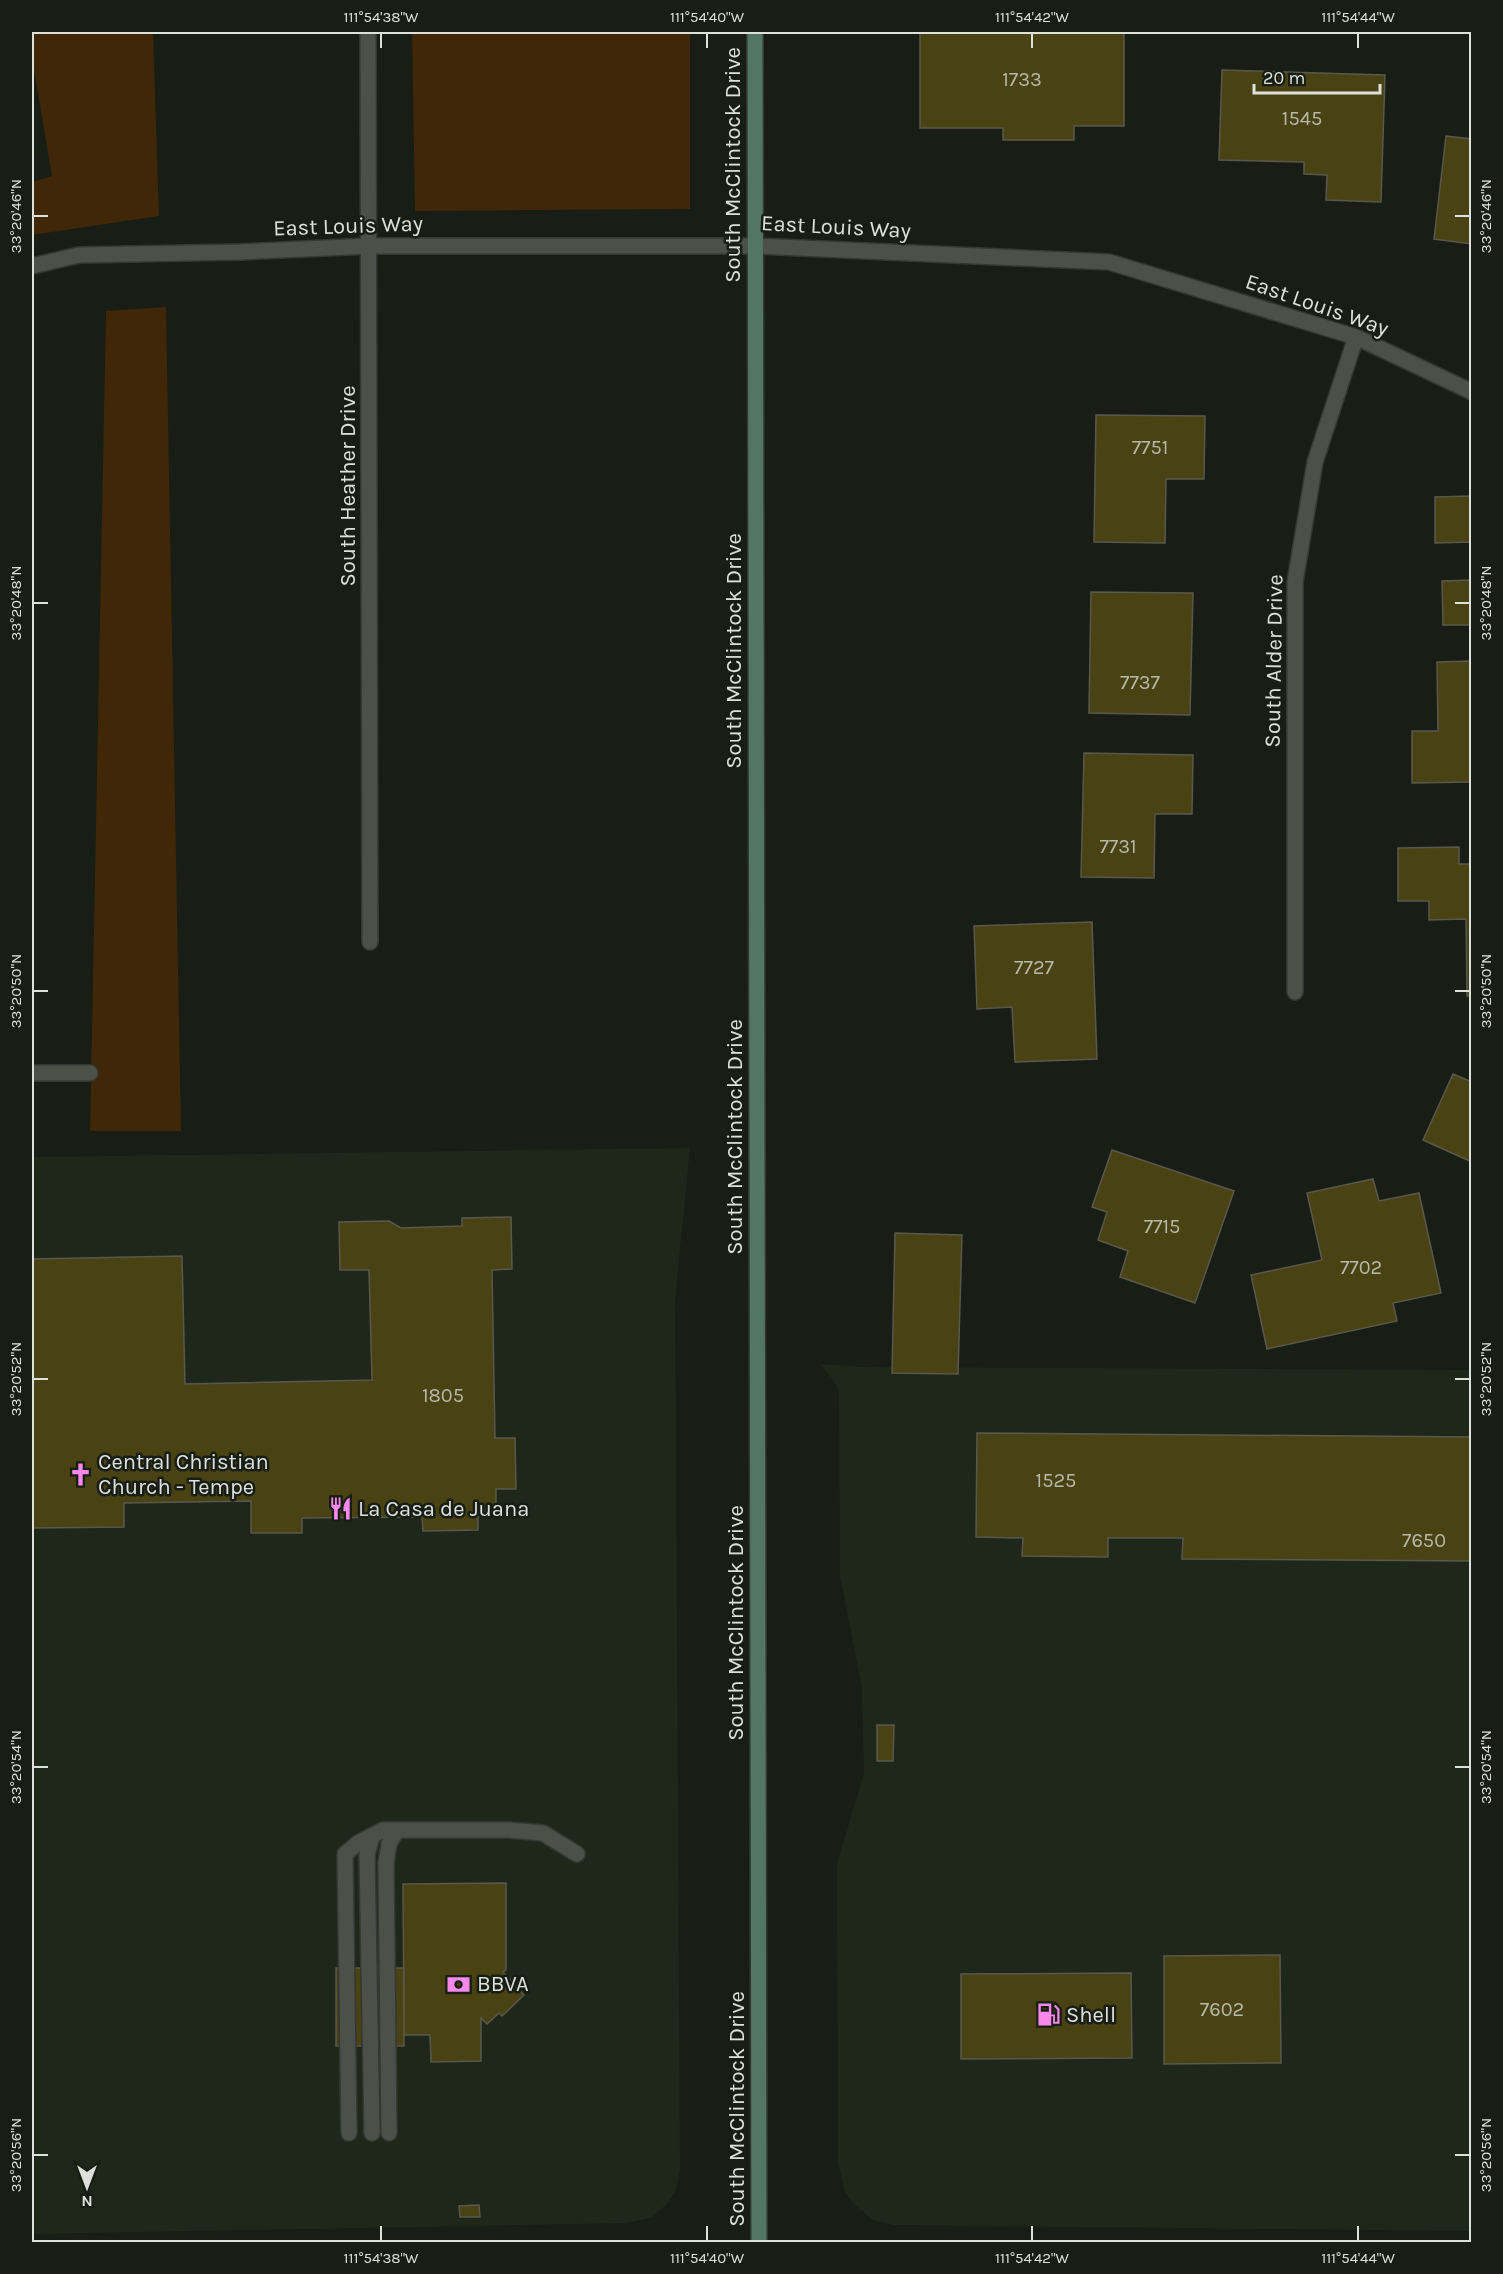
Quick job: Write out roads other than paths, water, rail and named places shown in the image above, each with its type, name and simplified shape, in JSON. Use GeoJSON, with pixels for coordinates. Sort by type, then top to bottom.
{"type":"FeatureCollection","features":[{"type":"Feature","properties":{"kind":"main road","name":"South McClintock Drive"},"geometry":{"type":"LineString","coordinates":[[755,32],[759,2242]]}},
{"type":"Feature","properties":{"kind":"street","name":"South Heather Drive"},"geometry":{"type":"LineString","coordinates":[[368,32],[370,942]]}},
{"type":"Feature","properties":{"kind":"street","name":"East Louis Way"},"geometry":{"type":"LineString","coordinates":[[32,266],[79,255],[240,252],[370,246],[756,246],[1109,262],[1356,337],[1472,392]]}},
{"type":"Feature","properties":{"kind":"street","name":"South Alder Drive"},"geometry":{"type":"LineString","coordinates":[[1295,992],[1295,582],[1315,462],[1356,337]]}},
{"type":"Feature","properties":{"kind":"street"},"geometry":{"type":"LineString","coordinates":[[32,1073],[90,1073]]}},
{"type":"Feature","properties":{"kind":"street"},"geometry":{"type":"LineString","coordinates":[[349,2133],[345,1854],[358,1843],[383,1830],[509,1830],[543,1833],[577,1854]]}},
{"type":"Feature","properties":{"kind":"street"},"geometry":{"type":"LineString","coordinates":[[389,2133],[386,1863],[389,1844],[397,1830]]}},
{"type":"Feature","properties":{"kind":"street"},"geometry":{"type":"LineString","coordinates":[[372,1836],[367,1855],[372,2133]]}},
{"type":"Feature","properties":{"kind":"place","name":"Central Christian Church - Tempe"},"geometry":{"type":"Point","coordinates":[80,1475]}},
{"type":"Feature","properties":{"kind":"place","name":"La Casa de Juana"},"geometry":{"type":"Point","coordinates":[340,1509]}},
{"type":"Feature","properties":{"kind":"place","name":"BBVA"},"geometry":{"type":"Point","coordinates":[459,1984]}},
{"type":"Feature","properties":{"kind":"place","name":"Shell"},"geometry":{"type":"Point","coordinates":[1048,2015]}}]}
